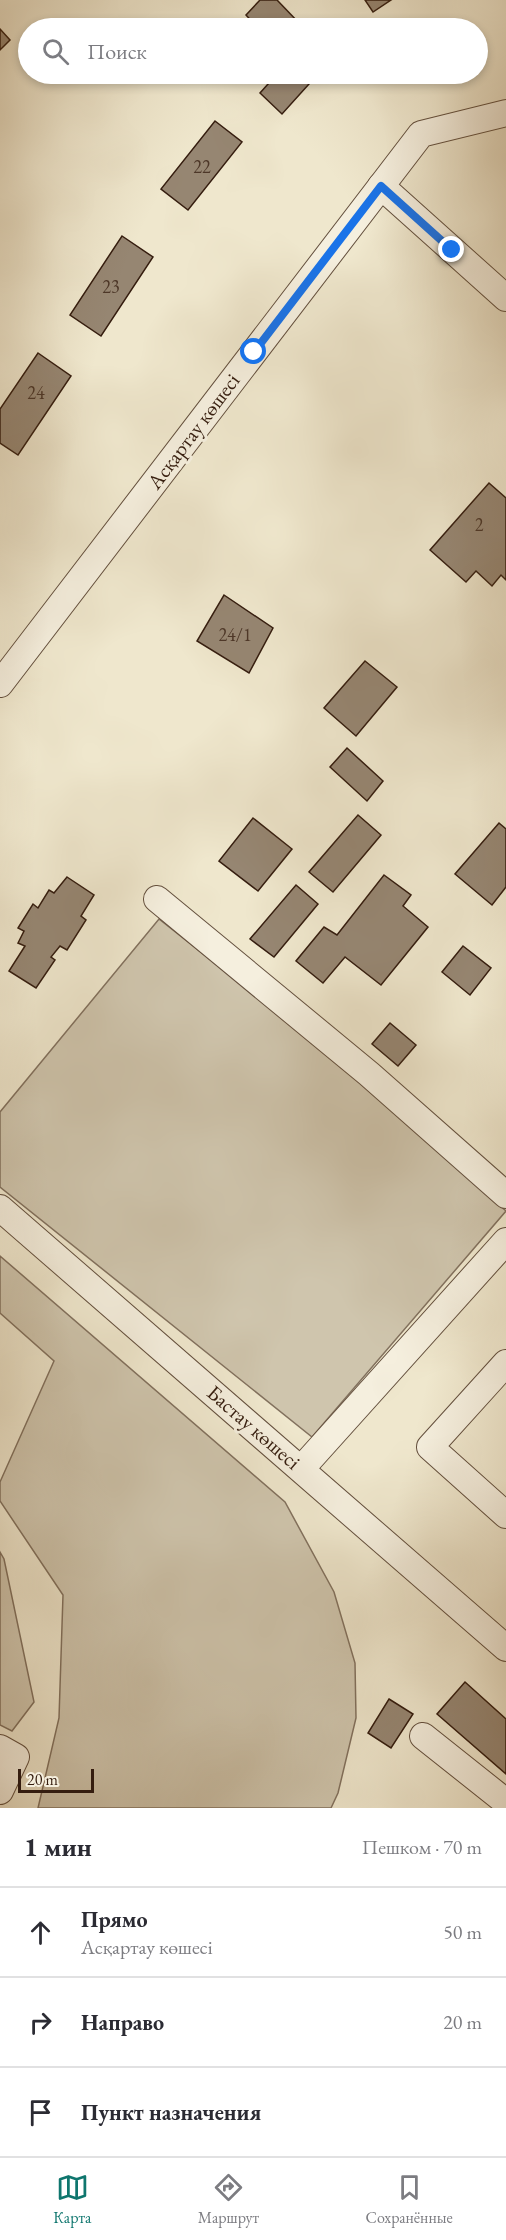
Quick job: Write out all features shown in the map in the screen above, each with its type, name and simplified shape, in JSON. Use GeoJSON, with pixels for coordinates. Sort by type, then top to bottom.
{"type":"FeatureCollection","features":[{"type":"Feature","properties":{"kind":"street","name":"Асқартау көшесі"},"geometry":{"type":"LineString","coordinates":[[0,684],[421,134],[506,113]]}},
{"type":"Feature","properties":{"kind":"street"},"geometry":{"type":"LineString","coordinates":[[381,186],[506,298]]}},
{"type":"Feature","properties":{"kind":"street"},"geometry":{"type":"LineString","coordinates":[[156,899],[369,1074],[506,1195]]}},
{"type":"Feature","properties":{"kind":"street","name":"Бастау көшесі"},"geometry":{"type":"LineString","coordinates":[[0,1208],[302,1468],[506,1648]]}},
{"type":"Feature","properties":{"kind":"street"},"geometry":{"type":"LineString","coordinates":[[302,1468],[506,1241]]}},
{"type":"Feature","properties":{"kind":"street"},"geometry":{"type":"LineString","coordinates":[[506,1363],[430,1446],[506,1515]]}},
{"type":"Feature","properties":{"kind":"street"},"geometry":{"type":"LineString","coordinates":[[423,1736],[506,1802]]}},
{"type":"Feature","properties":{"kind":"street"},"geometry":{"type":"LineString","coordinates":[[0,1748],[16,1757],[0,1791]]}},
{"type":"Feature","properties":{"kind":"shaded area"},"geometry":{"type":"Polygon","coordinates":[[[159,919],[313,1041],[506,1211],[312,1437],[0,1187],[0,1112],[159,919]]]}},
{"type":"Feature","properties":{"kind":"shaded area"},"geometry":{"type":"Polygon","coordinates":[[[0,1256],[285,1502],[334,1592],[355,1663],[356,1718],[338,1793],[331,1808],[38,1808],[59,1718],[63,1595],[0,1501],[0,1482],[54,1361],[0,1313],[0,1256]]]}},
{"type":"Feature","properties":{"kind":"shaded area"},"geometry":{"type":"Polygon","coordinates":[[[0,1552],[4,1559],[34,1702],[12,1731],[0,1725],[0,1552]]]}},
{"type":"Feature","properties":{"kind":"building"},"geometry":{"type":"Polygon","coordinates":[[[260,0],[277,0],[294,18],[249,18],[246,15],[260,0]]]}},
{"type":"Feature","properties":{"kind":"building"},"geometry":{"type":"Polygon","coordinates":[[[365,0],[391,0],[373,12],[365,0]]]}},
{"type":"Feature","properties":{"kind":"building"},"geometry":{"type":"Polygon","coordinates":[[[0,29],[10,40],[0,50],[0,29]]]}},
{"type":"Feature","properties":{"kind":"building"},"geometry":{"type":"Polygon","coordinates":[[[268,84],[309,84],[282,114],[260,93],[268,84]]]}},
{"type":"Feature","properties":{"kind":"building"},"geometry":{"type":"Polygon","coordinates":[[[215,121],[242,142],[188,210],[161,189],[215,121]]]}},
{"type":"Feature","properties":{"kind":"building"},"geometry":{"type":"Polygon","coordinates":[[[122,236],[153,257],[101,336],[70,315],[122,236]]]}},
{"type":"Feature","properties":{"kind":"building"},"geometry":{"type":"Polygon","coordinates":[[[38,353],[71,376],[18,455],[0,443],[0,409],[38,353]]]}},
{"type":"Feature","properties":{"kind":"building"},"geometry":{"type":"Polygon","coordinates":[[[489,483],[506,498],[506,580],[501,575],[492,586],[476,571],[466,582],[430,550],[489,483]]]}},
{"type":"Feature","properties":{"kind":"building"},"geometry":{"type":"Polygon","coordinates":[[[224,595],[273,628],[249,673],[197,641],[224,595]]]}},
{"type":"Feature","properties":{"kind":"building"},"geometry":{"type":"Polygon","coordinates":[[[365,661],[397,687],[356,736],[324,708],[365,661]]]}},
{"type":"Feature","properties":{"kind":"building"},"geometry":{"type":"Polygon","coordinates":[[[347,748],[383,781],[367,801],[330,767],[347,748]]]}},
{"type":"Feature","properties":{"kind":"building"},"geometry":{"type":"Polygon","coordinates":[[[358,815],[381,835],[333,892],[309,872],[358,815]]]}},
{"type":"Feature","properties":{"kind":"building"},"geometry":{"type":"Polygon","coordinates":[[[253,818],[292,849],[258,891],[219,861],[253,818]]]}},
{"type":"Feature","properties":{"kind":"building"},"geometry":{"type":"Polygon","coordinates":[[[499,823],[506,829],[506,887],[492,905],[455,874],[499,823]]]}},
{"type":"Feature","properties":{"kind":"building"},"geometry":{"type":"Polygon","coordinates":[[[384,875],[411,895],[403,906],[428,927],[381,985],[345,957],[323,983],[296,961],[324,927],[337,935],[384,875]]]}},
{"type":"Feature","properties":{"kind":"building"},"geometry":{"type":"Polygon","coordinates":[[[67,877],[94,895],[81,916],[86,920],[67,950],[60,946],[51,957],[55,960],[36,988],[9,971],[25,946],[18,943],[24,931],[18,928],[33,904],[38,908],[49,890],[54,893],[67,877]]]}},
{"type":"Feature","properties":{"kind":"building"},"geometry":{"type":"Polygon","coordinates":[[[296,885],[318,904],[274,957],[250,939],[296,885]]]}},
{"type":"Feature","properties":{"kind":"building"},"geometry":{"type":"Polygon","coordinates":[[[463,946],[491,968],[470,995],[442,972],[463,946]]]}},
{"type":"Feature","properties":{"kind":"building"},"geometry":{"type":"Polygon","coordinates":[[[390,1023],[416,1045],[398,1066],[372,1044],[390,1023]]]}},
{"type":"Feature","properties":{"kind":"building"},"geometry":{"type":"Polygon","coordinates":[[[465,1682],[506,1719],[506,1774],[437,1714],[465,1682]]]}},
{"type":"Feature","properties":{"kind":"building"},"geometry":{"type":"Polygon","coordinates":[[[389,1699],[413,1714],[391,1748],[368,1733],[389,1699]]]}},
{"type":"Feature","properties":{"kind":"route"},"geometry":{"type":"LineString","coordinates":[[254,352],[381,186],[452,250]]}}]}
